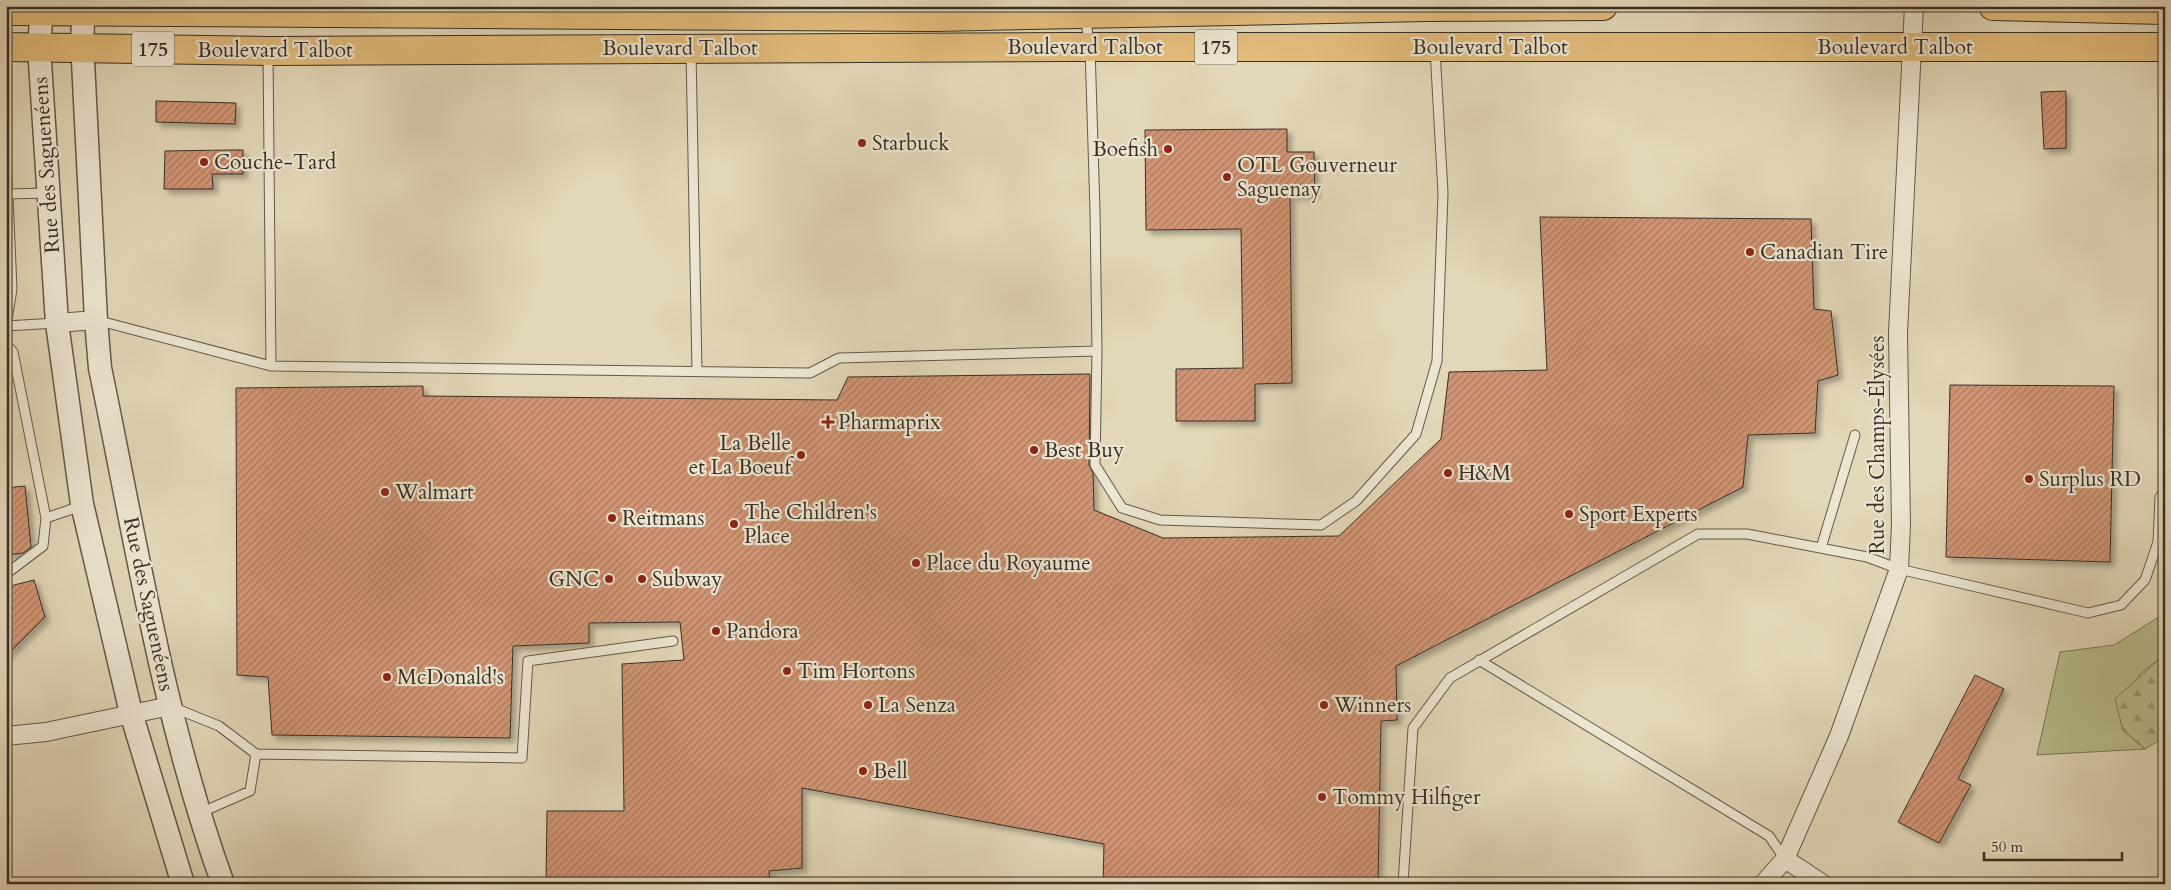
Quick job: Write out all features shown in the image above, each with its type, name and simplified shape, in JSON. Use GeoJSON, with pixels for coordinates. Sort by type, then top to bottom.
{"type":"FeatureCollection","features":[{"type":"Feature","properties":{"kind":"main road","name":"Boulevard Talbot"},"geometry":{"type":"LineString","coordinates":[[6,11],[84,9],[531,11],[935,18],[1084,10],[1603,6]]}},
{"type":"Feature","properties":{"kind":"main road"},"geometry":{"type":"LineString","coordinates":[[1993,6],[2165,10]]}},
{"type":"Feature","properties":{"kind":"main road","name":"Boulevard Talbot"},"geometry":{"type":"LineString","coordinates":[[6,47],[268,51],[691,48],[2165,46]]}},
{"type":"Feature","properties":{"kind":"street","name":"Rue des Champs-Élysées"},"geometry":{"type":"LineString","coordinates":[[1764,884],[1785,859],[1839,736],[1900,569],[1898,333],[1914,6]]}},
{"type":"Feature","properties":{"kind":"street","name":"Rue des Saguenéens"},"geometry":{"type":"LineString","coordinates":[[42,9],[39,47],[47,193],[57,323],[82,506],[131,713],[171,850],[183,884]]}},
{"type":"Feature","properties":{"kind":"street","name":"Rue des Saguenéens"},"geometry":{"type":"LineString","coordinates":[[84,9],[82,47],[100,368],[170,706],[200,813],[223,884]]}},
{"type":"Feature","properties":{"kind":"street"},"geometry":{"type":"LineString","coordinates":[[57,323],[96,320]]}},
{"type":"Feature","properties":{"kind":"street"},"geometry":{"type":"LineString","coordinates":[[6,736],[46,732],[170,706]]}},
{"type":"Feature","properties":{"kind":"street"},"geometry":{"type":"LineString","coordinates":[[1785,859],[1823,884]]}},
{"type":"Feature","properties":{"kind":"lane"},"geometry":{"type":"LineString","coordinates":[[1084,10],[1090,47],[1097,351],[1095,465],[1122,508],[1160,520],[1321,526],[1356,501],[1416,434],[1437,361],[1443,193],[1434,47]]}},
{"type":"Feature","properties":{"kind":"lane"},"geometry":{"type":"LineString","coordinates":[[691,48],[697,371]]}},
{"type":"Feature","properties":{"kind":"lane"},"geometry":{"type":"LineString","coordinates":[[268,51],[271,366]]}},
{"type":"Feature","properties":{"kind":"lane"},"geometry":{"type":"LineString","coordinates":[[6,151],[9,289],[6,327],[57,323]]}},
{"type":"Feature","properties":{"kind":"lane"},"geometry":{"type":"LineString","coordinates":[[7,194],[47,193]]}},
{"type":"Feature","properties":{"kind":"lane"},"geometry":{"type":"LineString","coordinates":[[96,320],[271,366],[810,373],[839,358],[1097,351]]}},
{"type":"Feature","properties":{"kind":"lane"},"geometry":{"type":"LineString","coordinates":[[6,344],[13,352],[46,518],[43,546],[6,574]]}},
{"type":"Feature","properties":{"kind":"lane"},"geometry":{"type":"LineString","coordinates":[[1821,548],[1855,435]]}},
{"type":"Feature","properties":{"kind":"lane"},"geometry":{"type":"LineString","coordinates":[[1403,884],[1413,728],[1450,678],[1698,534],[1746,534],[1866,557],[1900,569],[2088,613],[2121,605],[2145,580],[2158,542],[2160,497],[2165,492]]}},
{"type":"Feature","properties":{"kind":"lane"},"geometry":{"type":"LineString","coordinates":[[46,518],[82,506]]}},
{"type":"Feature","properties":{"kind":"lane"},"geometry":{"type":"LineString","coordinates":[[170,706],[219,726],[256,754],[522,758],[528,662],[673,641]]}},
{"type":"Feature","properties":{"kind":"lane"},"geometry":{"type":"LineString","coordinates":[[1479,660],[1769,836],[1785,859]]}},
{"type":"Feature","properties":{"kind":"lane"},"geometry":{"type":"LineString","coordinates":[[200,813],[250,792],[256,754]]}},
{"type":"Feature","properties":{"kind":"green space"},"geometry":{"type":"Polygon","coordinates":[[[2165,607],[2165,654],[2139,675],[2123,730],[2145,749],[2037,755],[2060,652],[2114,645],[2162,615],[2165,607]]]}},
{"type":"Feature","properties":{"kind":"green space"},"geometry":{"type":"Polygon","coordinates":[[[2165,654],[2165,737],[2145,749],[2123,730],[2115,699],[2165,654]]]}},
{"type":"Feature","properties":{"kind":"building"},"geometry":{"type":"Polygon","coordinates":[[[2066,91],[2066,148],[2044,149],[2041,92],[2066,91]]]}},
{"type":"Feature","properties":{"kind":"building"},"geometry":{"type":"Polygon","coordinates":[[[156,101],[236,103],[235,124],[156,122],[156,101]]]}},
{"type":"Feature","properties":{"kind":"building"},"geometry":{"type":"Polygon","coordinates":[[[1287,129],[1287,152],[1314,152],[1315,195],[1290,195],[1292,383],[1255,384],[1255,421],[1176,421],[1176,369],[1243,368],[1241,229],[1146,230],[1145,130],[1287,129]]]}},
{"type":"Feature","properties":{"kind":"building","name":"Couche-Tard"},"geometry":{"type":"Polygon","coordinates":[[[243,150],[243,174],[212,174],[213,189],[164,189],[165,151],[243,150]]]}},
{"type":"Feature","properties":{"kind":"building","name":"Place du Royaume"},"geometry":{"type":"Polygon","coordinates":[[[1540,217],[1811,219],[1814,309],[1831,311],[1838,375],[1818,381],[1815,433],[1748,435],[1743,487],[1396,666],[1397,720],[1381,721],[1378,883],[1103,884],[1104,844],[802,788],[802,868],[769,871],[770,884],[546,884],[547,811],[624,811],[622,664],[684,660],[680,622],[589,623],[589,643],[513,646],[510,738],[272,735],[268,677],[237,675],[236,388],[423,386],[423,396],[837,400],[848,377],[1090,374],[1089,465],[1093,473],[1094,510],[1163,538],[1339,536],[1441,439],[1449,372],[1547,370],[1540,217]]]}},
{"type":"Feature","properties":{"kind":"building","name":"Surplus RD"},"geometry":{"type":"Polygon","coordinates":[[[1950,385],[2114,386],[2110,562],[1946,557],[1950,385]]]}},
{"type":"Feature","properties":{"kind":"building"},"geometry":{"type":"Polygon","coordinates":[[[25,486],[31,547],[23,553],[6,555],[6,488],[25,486]]]}},
{"type":"Feature","properties":{"kind":"building"},"geometry":{"type":"Polygon","coordinates":[[[34,580],[45,617],[6,656],[6,592],[14,585],[34,580]]]}},
{"type":"Feature","properties":{"kind":"building"},"geometry":{"type":"Polygon","coordinates":[[[1975,675],[2004,689],[1958,779],[1971,785],[1939,843],[1898,822],[1975,675]]]}},
{"type":"Feature","properties":{"kind":"place","name":"Starbuck"},"geometry":{"type":"Point","coordinates":[862,143]}},
{"type":"Feature","properties":{"kind":"place","name":"Boefish"},"geometry":{"type":"Point","coordinates":[1168,149]}},
{"type":"Feature","properties":{"kind":"place","name":"Couche-Tard"},"geometry":{"type":"Point","coordinates":[204,162]}},
{"type":"Feature","properties":{"kind":"place","name":"OTL Gouverneur Saguenay"},"geometry":{"type":"Point","coordinates":[1227,177]}},
{"type":"Feature","properties":{"kind":"place","name":"Canadian Tire"},"geometry":{"type":"Point","coordinates":[1750,252]}},
{"type":"Feature","properties":{"kind":"place","name":"Pharmaprix"},"geometry":{"type":"Point","coordinates":[828,422]}},
{"type":"Feature","properties":{"kind":"place","name":"Best Buy"},"geometry":{"type":"Point","coordinates":[1034,450]}},
{"type":"Feature","properties":{"kind":"place","name":"La Belle et La Boeuf"},"geometry":{"type":"Point","coordinates":[801,455]}},
{"type":"Feature","properties":{"kind":"place","name":"H&M"},"geometry":{"type":"Point","coordinates":[1448,473]}},
{"type":"Feature","properties":{"kind":"place","name":"Surplus RD"},"geometry":{"type":"Point","coordinates":[2029,479]}},
{"type":"Feature","properties":{"kind":"place","name":"Walmart"},"geometry":{"type":"Point","coordinates":[385,492]}},
{"type":"Feature","properties":{"kind":"place","name":"Sport Experts"},"geometry":{"type":"Point","coordinates":[1569,514]}},
{"type":"Feature","properties":{"kind":"place","name":"Reitmans"},"geometry":{"type":"Point","coordinates":[612,518]}},
{"type":"Feature","properties":{"kind":"place","name":"The Children's Place"},"geometry":{"type":"Point","coordinates":[734,524]}},
{"type":"Feature","properties":{"kind":"place","name":"Place du Royaume"},"geometry":{"type":"Point","coordinates":[916,563]}},
{"type":"Feature","properties":{"kind":"place","name":"GNC"},"geometry":{"type":"Point","coordinates":[609,579]}},
{"type":"Feature","properties":{"kind":"place","name":"Subway"},"geometry":{"type":"Point","coordinates":[642,579]}},
{"type":"Feature","properties":{"kind":"place","name":"Pandora"},"geometry":{"type":"Point","coordinates":[716,631]}},
{"type":"Feature","properties":{"kind":"place","name":"Tim Hortons"},"geometry":{"type":"Point","coordinates":[787,671]}},
{"type":"Feature","properties":{"kind":"place","name":"McDonald's"},"geometry":{"type":"Point","coordinates":[387,677]}},
{"type":"Feature","properties":{"kind":"place","name":"La Senza"},"geometry":{"type":"Point","coordinates":[868,705]}},
{"type":"Feature","properties":{"kind":"place","name":"Winners"},"geometry":{"type":"Point","coordinates":[1324,705]}},
{"type":"Feature","properties":{"kind":"place","name":"Bell"},"geometry":{"type":"Point","coordinates":[863,771]}},
{"type":"Feature","properties":{"kind":"place","name":"Tommy Hilfiger"},"geometry":{"type":"Point","coordinates":[1322,797]}}]}
